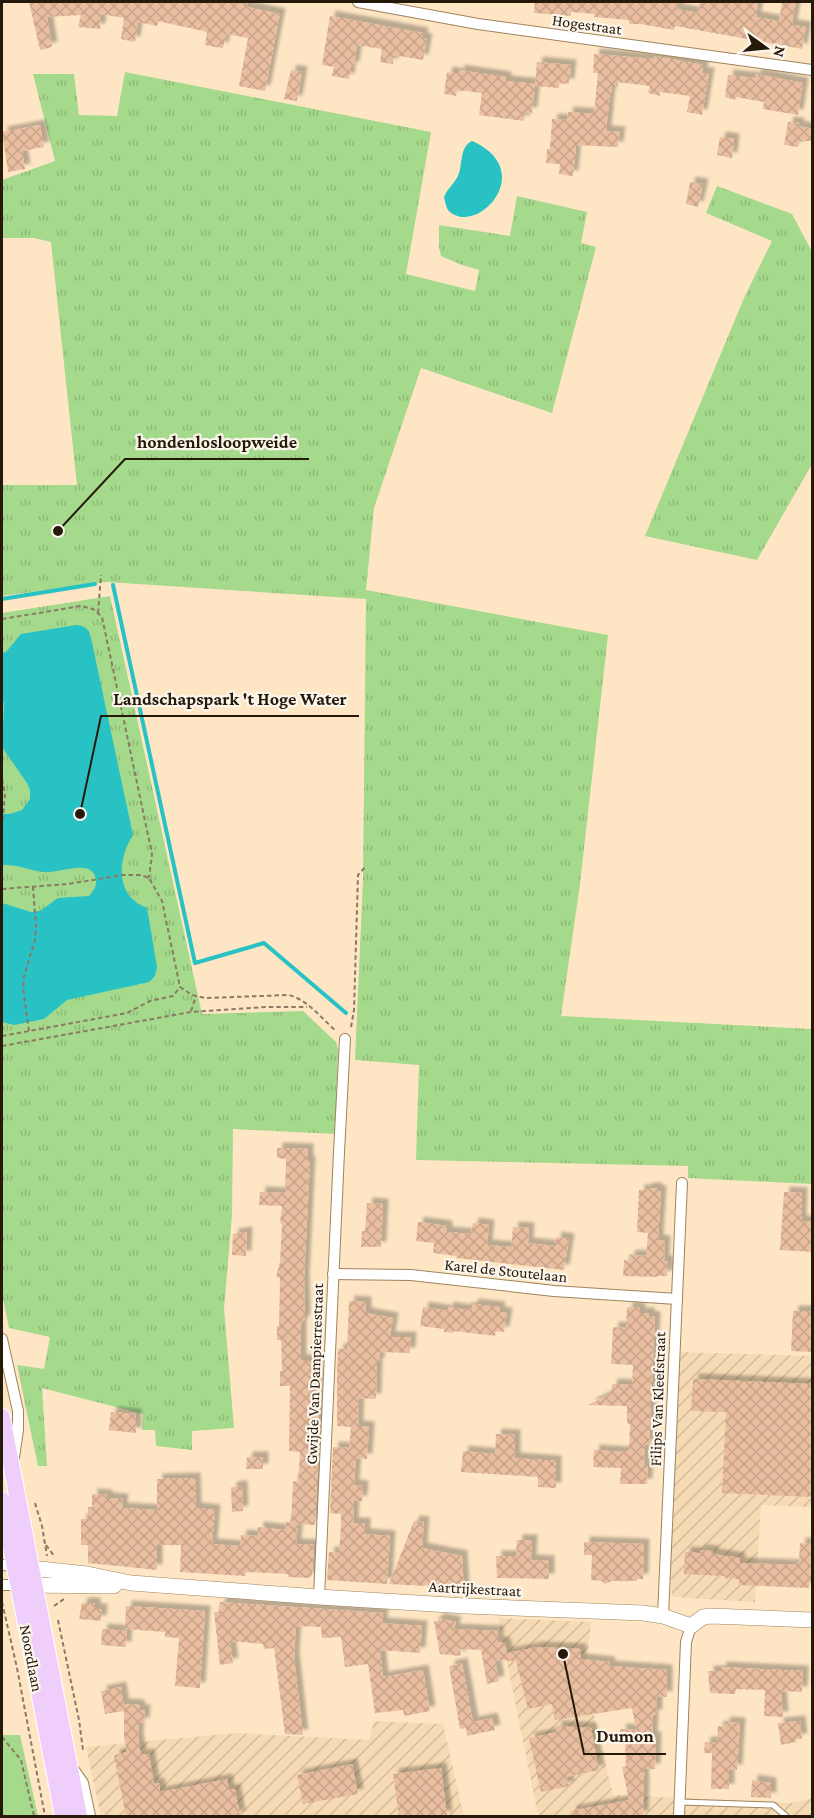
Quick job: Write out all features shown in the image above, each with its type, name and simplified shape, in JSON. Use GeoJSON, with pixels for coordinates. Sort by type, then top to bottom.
{"type":"FeatureCollection","features":[{"type":"Feature","properties":{"kind":"main road","name":"Noordlaan"},"geometry":{"type":"LineString","coordinates":[[2,1417],[12,1472],[18,1585],[63,1816]]}},
{"type":"Feature","properties":{"kind":"main road","name":"Noordlaan"},"geometry":{"type":"LineString","coordinates":[[2,1500],[16,1566]]}},
{"type":"Feature","properties":{"kind":"main road","name":"Noordlaan"},"geometry":{"type":"LineString","coordinates":[[18,1585],[74,1770],[79,1816]]}},
{"type":"Feature","properties":{"kind":"street","name":"Hogestraat"},"geometry":{"type":"LineString","coordinates":[[358,2],[478,24],[813,70]]}},
{"type":"Feature","properties":{"kind":"street","name":"Gwijde Van Dampierrestraat"},"geometry":{"type":"LineString","coordinates":[[319,1597],[345,1039]]}},
{"type":"Feature","properties":{"kind":"street","name":"Filips Van Kleefstraat"},"geometry":{"type":"LineString","coordinates":[[663,1616],[682,1183]]}},
{"type":"Feature","properties":{"kind":"street","name":"Karel de Stoutelaan"},"geometry":{"type":"LineString","coordinates":[[333,1274],[411,1275],[554,1291],[676,1299]]}},
{"type":"Feature","properties":{"kind":"street","name":"Noordlaan"},"geometry":{"type":"LineString","coordinates":[[2,1339],[18,1411],[18,1430],[12,1472]]}},
{"type":"Feature","properties":{"kind":"street","name":"Aartrijkestraat"},"geometry":{"type":"LineString","coordinates":[[16,1566],[87,1574],[131,1583],[466,1606],[644,1613],[663,1616],[691,1626]]}},
{"type":"Feature","properties":{"kind":"street","name":"Aartrijkestraat"},"geometry":{"type":"LineString","coordinates":[[18,1585],[107,1586],[131,1583]]}},
{"type":"Feature","properties":{"kind":"street"},"geometry":{"type":"LineString","coordinates":[[680,1816],[686,1642],[691,1626],[703,1617],[710,1616],[813,1620]]}},
{"type":"Feature","properties":{"kind":"street","name":"Noordlaan"},"geometry":{"type":"LineString","coordinates":[[74,1770],[86,1792],[90,1816]]}},
{"type":"Feature","properties":{"kind":"lane"},"geometry":{"type":"LineString","coordinates":[[680,1802],[773,1805],[786,1816]]}},
{"type":"Feature","properties":{"kind":"path"},"geometry":{"type":"LineString","coordinates":[[98,613],[101,575]]}},
{"type":"Feature","properties":{"kind":"path"},"geometry":{"type":"LineString","coordinates":[[2,619],[81,606],[88,607],[102,617],[152,854],[149,878],[162,901],[180,987],[196,996],[209,998],[289,995],[310,1007],[345,1039],[351,1028],[354,1010],[358,874],[366,866]]}},
{"type":"Feature","properties":{"kind":"path"},"geometry":{"type":"LineString","coordinates":[[2,779],[5,794],[2,828]]}},
{"type":"Feature","properties":{"kind":"path"},"geometry":{"type":"LineString","coordinates":[[2,889],[89,881],[123,875],[141,875],[149,878]]}},
{"type":"Feature","properties":{"kind":"path"},"geometry":{"type":"LineString","coordinates":[[29,1032],[23,982],[35,940],[33,886]]}},
{"type":"Feature","properties":{"kind":"path"},"geometry":{"type":"LineString","coordinates":[[2,1036],[127,1013],[150,1001],[173,996],[180,987]]}},
{"type":"Feature","properties":{"kind":"path"},"geometry":{"type":"LineString","coordinates":[[191,1012],[196,996]]}},
{"type":"Feature","properties":{"kind":"path"},"geometry":{"type":"LineString","coordinates":[[2,1046],[191,1012],[266,1007],[310,1007]]}},
{"type":"Feature","properties":{"kind":"path"},"geometry":{"type":"LineString","coordinates":[[35,1502],[45,1541]]}},
{"type":"Feature","properties":{"kind":"path"},"geometry":{"type":"LineString","coordinates":[[2,1602],[45,1816]]}},
{"type":"Feature","properties":{"kind":"path"},"geometry":{"type":"LineString","coordinates":[[56,1616],[81,1735],[82,1762],[74,1770]]}},
{"type":"Feature","properties":{"kind":"path"},"geometry":{"type":"LineString","coordinates":[[2,1737],[21,1760],[34,1816]]}},
{"type":"Feature","properties":{"kind":"shaded area"},"geometry":{"type":"Polygon","coordinates":[[[680,1352],[812,1356],[812,1507],[761,1505],[755,1602],[672,1597],[670,1570],[680,1352]]]}},
{"type":"Feature","properties":{"kind":"shaded area"},"geometry":{"type":"Polygon","coordinates":[[[498,1618],[591,1622],[585,1678],[613,1795],[791,1803],[812,1798],[812,1816],[535,1816],[538,1815],[498,1618]]]}},
{"type":"Feature","properties":{"kind":"shaded area"},"geometry":{"type":"Polygon","coordinates":[[[374,1721],[443,1724],[464,1816],[101,1816],[86,1747],[236,1733],[369,1740],[374,1721]]]}},
{"type":"Feature","properties":{"kind":"green space"},"geometry":{"type":"Polygon","coordinates":[[[125,72],[431,132],[406,274],[475,291],[479,270],[441,256],[439,225],[510,236],[517,196],[587,212],[581,243],[596,247],[552,413],[421,368],[374,508],[366,590],[608,635],[580,884],[561,1016],[812,1029],[812,1184],[688,1178],[688,1166],[416,1160],[419,1065],[355,1060],[363,880],[366,599],[107,582],[2,596],[2,485],[77,485],[51,242],[34,238],[2,238],[2,180],[55,161],[33,74],[74,74],[79,115],[117,116],[125,72]]]}},
{"type":"Feature","properties":{"kind":"green space"},"geometry":{"type":"Polygon","coordinates":[[[717,186],[792,214],[812,252],[812,464],[757,560],[645,536],[744,298],[772,241],[706,213],[717,186]]]}},
{"type":"Feature","properties":{"kind":"green space"},"geometry":{"type":"Polygon","coordinates":[[[110,596],[202,1014],[303,1011],[336,1042],[338,1049],[335,1134],[233,1129],[232,1215],[224,1309],[234,1428],[192,1431],[192,1450],[156,1446],[155,1430],[142,1430],[143,1414],[42,1388],[47,1466],[38,1466],[17,1365],[44,1369],[50,1337],[9,1328],[2,1294],[2,613],[110,596]]]}},
{"type":"Feature","properties":{"kind":"green space"},"geometry":{"type":"Polygon","coordinates":[[[2,1735],[20,1735],[38,1816],[2,1816],[2,1735]]]}},
{"type":"Feature","properties":{"kind":"water"},"geometry":{"type":"Polygon","coordinates":[[[472,141],[492,154],[501,169],[501,184],[496,198],[485,209],[473,216],[460,217],[448,210],[444,197],[460,172],[465,147],[472,141]]]}},
{"type":"Feature","properties":{"kind":"water"},"geometry":{"type":"Polygon","coordinates":[[[76,625],[85,627],[90,635],[133,835],[122,866],[124,886],[129,895],[147,908],[157,967],[155,976],[149,982],[67,1000],[44,1019],[14,1025],[2,1022],[2,903],[31,912],[40,911],[58,898],[89,896],[96,880],[94,873],[89,869],[74,868],[43,872],[13,865],[2,865],[2,814],[22,810],[30,799],[30,790],[2,747],[4,704],[2,653],[6,652],[21,634],[76,625]]]}},
{"type":"Feature","properties":{"kind":"building"},"geometry":{"type":"Polygon","coordinates":[[[29,2],[248,2],[247,7],[280,14],[265,91],[239,86],[248,38],[226,34],[223,48],[215,47],[205,45],[207,32],[158,21],[157,26],[138,22],[135,42],[121,39],[124,18],[101,14],[100,29],[78,27],[81,15],[47,17],[52,47],[40,50],[29,2]]]}},
{"type":"Feature","properties":{"kind":"building"},"geometry":{"type":"Polygon","coordinates":[[[535,2],[668,2],[678,3],[677,9],[698,13],[700,2],[744,2],[758,4],[756,17],[779,21],[782,2],[796,2],[792,25],[806,27],[802,49],[675,26],[674,30],[629,24],[629,20],[594,17],[595,14],[571,12],[571,16],[534,13],[535,2]]]}},
{"type":"Feature","properties":{"kind":"building"},"geometry":{"type":"Polygon","coordinates":[[[330,16],[423,33],[422,38],[427,39],[423,60],[394,55],[393,64],[380,62],[382,49],[357,45],[354,67],[351,66],[349,79],[332,76],[334,67],[322,65],[330,16]]]}},
{"type":"Feature","properties":{"kind":"building"},"geometry":{"type":"Polygon","coordinates":[[[594,54],[654,59],[655,56],[703,65],[702,73],[709,73],[702,115],[687,112],[690,96],[660,92],[660,96],[648,93],[650,86],[616,82],[615,86],[612,86],[612,93],[610,92],[606,131],[620,132],[618,147],[576,145],[573,176],[559,174],[560,164],[546,163],[547,149],[550,149],[552,119],[567,120],[568,112],[594,114],[598,73],[593,73],[594,54]]]}},
{"type":"Feature","properties":{"kind":"building"},"geometry":{"type":"Polygon","coordinates":[[[537,62],[571,65],[569,84],[559,83],[559,88],[535,86],[532,113],[525,112],[524,121],[479,115],[482,93],[457,90],[456,96],[444,94],[447,72],[459,74],[459,70],[506,77],[506,81],[535,84],[537,62]]]}},
{"type":"Feature","properties":{"kind":"building"},"geometry":{"type":"Polygon","coordinates":[[[291,70],[302,72],[297,101],[284,99],[291,70]]]}},
{"type":"Feature","properties":{"kind":"building"},"geometry":{"type":"Polygon","coordinates":[[[756,74],[803,83],[798,115],[763,109],[764,102],[725,97],[728,75],[755,78],[756,74]]]}},
{"type":"Feature","properties":{"kind":"building"},"geometry":{"type":"Polygon","coordinates":[[[788,122],[799,123],[798,126],[813,129],[811,141],[800,141],[798,147],[784,145],[788,122]]]}},
{"type":"Feature","properties":{"kind":"building"},"geometry":{"type":"Polygon","coordinates":[[[40,125],[44,147],[22,151],[25,169],[8,172],[2,132],[40,125]]]}},
{"type":"Feature","properties":{"kind":"building"},"geometry":{"type":"Polygon","coordinates":[[[720,137],[734,139],[732,158],[717,155],[720,137]]]}},
{"type":"Feature","properties":{"kind":"building"},"geometry":{"type":"Polygon","coordinates":[[[690,182],[703,184],[698,207],[686,204],[690,182]]]}},
{"type":"Feature","properties":{"kind":"building"},"geometry":{"type":"Polygon","coordinates":[[[277,1148],[308,1149],[308,1161],[310,1162],[304,1279],[305,1318],[301,1325],[301,1360],[316,1362],[319,1436],[315,1525],[298,1524],[296,1544],[314,1545],[312,1575],[309,1578],[288,1577],[288,1574],[246,1572],[245,1576],[180,1572],[181,1545],[157,1545],[157,1570],[88,1563],[88,1545],[81,1545],[81,1519],[88,1519],[88,1507],[92,1507],[92,1494],[123,1499],[122,1508],[157,1510],[157,1479],[195,1478],[196,1508],[215,1510],[212,1544],[240,1546],[241,1535],[258,1536],[258,1527],[285,1530],[286,1522],[291,1523],[293,1481],[298,1482],[300,1452],[289,1451],[290,1386],[280,1386],[281,1340],[277,1340],[277,1326],[279,1326],[280,1278],[276,1277],[280,1262],[282,1206],[259,1205],[260,1192],[285,1193],[286,1159],[277,1158],[277,1148]]]}},
{"type":"Feature","properties":{"kind":"building"},"geometry":{"type":"Polygon","coordinates":[[[648,1188],[661,1191],[658,1240],[665,1241],[664,1261],[668,1261],[667,1276],[623,1276],[624,1260],[629,1261],[630,1255],[646,1256],[648,1233],[637,1232],[639,1190],[648,1188]]]}},
{"type":"Feature","properties":{"kind":"building"},"geometry":{"type":"Polygon","coordinates":[[[784,1192],[802,1193],[801,1221],[813,1222],[813,1252],[780,1250],[784,1192]]]}},
{"type":"Feature","properties":{"kind":"building"},"geometry":{"type":"Polygon","coordinates":[[[367,1203],[383,1204],[381,1247],[361,1247],[362,1231],[365,1231],[367,1203]]]}},
{"type":"Feature","properties":{"kind":"building"},"geometry":{"type":"Polygon","coordinates":[[[418,1222],[447,1226],[447,1232],[471,1234],[473,1223],[489,1225],[487,1245],[511,1247],[513,1227],[529,1228],[528,1243],[555,1246],[556,1237],[569,1239],[564,1270],[456,1258],[457,1256],[433,1253],[434,1243],[416,1241],[418,1222]]]}},
{"type":"Feature","properties":{"kind":"building"},"geometry":{"type":"Polygon","coordinates":[[[247,1232],[246,1256],[232,1255],[233,1234],[247,1232]]]}},
{"type":"Feature","properties":{"kind":"building"},"geometry":{"type":"Polygon","coordinates":[[[349,1301],[366,1302],[366,1313],[393,1318],[390,1337],[411,1337],[410,1353],[380,1352],[379,1363],[377,1363],[376,1399],[359,1398],[358,1426],[369,1427],[367,1459],[356,1458],[354,1485],[363,1486],[362,1501],[354,1501],[353,1523],[365,1523],[365,1534],[390,1536],[387,1584],[327,1580],[329,1552],[339,1553],[341,1526],[341,1514],[330,1513],[333,1447],[349,1448],[351,1427],[337,1426],[338,1349],[347,1349],[349,1301]]]}},
{"type":"Feature","properties":{"kind":"building"},"geometry":{"type":"Polygon","coordinates":[[[473,1304],[500,1307],[499,1312],[507,1313],[504,1332],[496,1331],[495,1336],[454,1331],[453,1333],[444,1332],[444,1329],[420,1326],[423,1307],[448,1311],[448,1307],[466,1310],[466,1308],[472,1308],[473,1304]]]}},
{"type":"Feature","properties":{"kind":"building"},"geometry":{"type":"Polygon","coordinates":[[[627,1307],[640,1308],[640,1313],[649,1313],[649,1316],[655,1317],[649,1445],[645,1445],[644,1466],[648,1466],[647,1484],[620,1484],[621,1468],[593,1467],[594,1450],[624,1452],[624,1450],[629,1450],[630,1424],[627,1423],[627,1406],[588,1405],[611,1394],[612,1384],[632,1385],[633,1365],[611,1364],[613,1327],[626,1328],[627,1307]]]}},
{"type":"Feature","properties":{"kind":"building"},"geometry":{"type":"Polygon","coordinates":[[[793,1311],[813,1311],[813,1352],[791,1351],[793,1311]]]}},
{"type":"Feature","properties":{"kind":"building"},"geometry":{"type":"Polygon","coordinates":[[[693,1379],[813,1384],[813,1497],[722,1493],[726,1412],[691,1411],[693,1379]]]}},
{"type":"Feature","properties":{"kind":"building"},"geometry":{"type":"Polygon","coordinates":[[[111,1412],[136,1414],[136,1433],[109,1430],[111,1412]]]}},
{"type":"Feature","properties":{"kind":"building"},"geometry":{"type":"Polygon","coordinates":[[[496,1434],[515,1435],[515,1458],[556,1461],[556,1488],[538,1487],[538,1477],[461,1472],[463,1451],[495,1454],[496,1434]]]}},
{"type":"Feature","properties":{"kind":"building"},"geometry":{"type":"Polygon","coordinates":[[[247,1457],[263,1457],[263,1469],[246,1469],[247,1457]]]}},
{"type":"Feature","properties":{"kind":"building"},"geometry":{"type":"Polygon","coordinates":[[[242,1486],[243,1511],[232,1512],[231,1487],[242,1486]]]}},
{"type":"Feature","properties":{"kind":"building"},"geometry":{"type":"Polygon","coordinates":[[[414,1521],[424,1522],[422,1548],[462,1556],[464,1590],[451,1591],[427,1585],[389,1584],[414,1521]]]}},
{"type":"Feature","properties":{"kind":"building"},"geometry":{"type":"Polygon","coordinates":[[[517,1540],[532,1540],[531,1560],[549,1561],[549,1579],[497,1578],[496,1556],[516,1556],[517,1540]]]}},
{"type":"Feature","properties":{"kind":"building"},"geometry":{"type":"Polygon","coordinates":[[[584,1542],[644,1544],[643,1579],[612,1581],[605,1584],[591,1580],[592,1555],[584,1555],[584,1542]]]}},
{"type":"Feature","properties":{"kind":"building"},"geometry":{"type":"Polygon","coordinates":[[[800,1543],[813,1544],[813,1576],[810,1576],[809,1588],[739,1585],[739,1579],[725,1578],[725,1576],[684,1574],[685,1552],[713,1551],[713,1554],[740,1558],[740,1563],[797,1565],[800,1543]]]}},
{"type":"Feature","properties":{"kind":"building"},"geometry":{"type":"Polygon","coordinates":[[[220,1602],[383,1613],[382,1623],[422,1626],[420,1653],[380,1650],[383,1677],[423,1670],[430,1711],[404,1716],[403,1710],[375,1713],[368,1664],[345,1667],[341,1637],[322,1638],[321,1627],[296,1626],[294,1658],[303,1735],[285,1734],[274,1648],[264,1649],[263,1644],[230,1641],[233,1663],[220,1665],[214,1612],[219,1612],[220,1602]]]}},
{"type":"Feature","properties":{"kind":"building"},"geometry":{"type":"Polygon","coordinates":[[[82,1603],[95,1603],[95,1609],[102,1609],[101,1621],[79,1619],[82,1603]]]}},
{"type":"Feature","properties":{"kind":"building"},"geometry":{"type":"Polygon","coordinates":[[[126,1606],[205,1611],[200,1688],[175,1686],[179,1638],[165,1637],[165,1632],[125,1629],[126,1606]]]}},
{"type":"Feature","properties":{"kind":"building"},"geometry":{"type":"Polygon","coordinates":[[[438,1618],[456,1622],[454,1629],[498,1631],[498,1642],[505,1643],[507,1653],[538,1647],[581,1649],[580,1659],[610,1662],[609,1666],[667,1670],[667,1697],[657,1696],[657,1715],[653,1715],[652,1737],[656,1737],[655,1769],[643,1769],[645,1775],[643,1776],[643,1816],[572,1816],[571,1811],[629,1800],[622,1767],[626,1766],[625,1742],[622,1742],[620,1729],[636,1730],[632,1708],[555,1720],[552,1704],[528,1709],[516,1661],[495,1660],[499,1681],[487,1684],[481,1650],[460,1649],[461,1656],[440,1654],[434,1621],[438,1621],[438,1618]]]}},
{"type":"Feature","properties":{"kind":"building"},"geometry":{"type":"Polygon","coordinates":[[[102,1629],[127,1631],[126,1647],[101,1645],[102,1629]]]}},
{"type":"Feature","properties":{"kind":"building"},"geometry":{"type":"Polygon","coordinates":[[[462,1663],[473,1722],[492,1718],[495,1730],[467,1736],[466,1728],[460,1729],[449,1666],[462,1663]]]}},
{"type":"Feature","properties":{"kind":"building"},"geometry":{"type":"Polygon","coordinates":[[[721,1667],[803,1671],[802,1692],[781,1691],[783,1717],[764,1716],[765,1690],[736,1689],[735,1694],[710,1693],[708,1671],[721,1671],[721,1667]]]}},
{"type":"Feature","properties":{"kind":"building"},"geometry":{"type":"Polygon","coordinates":[[[121,1687],[124,1708],[124,1704],[139,1705],[140,1710],[145,1710],[144,1723],[139,1723],[138,1737],[141,1755],[149,1754],[154,1784],[159,1783],[160,1792],[227,1779],[229,1790],[235,1789],[240,1816],[126,1816],[114,1755],[127,1752],[124,1738],[124,1711],[105,1714],[101,1691],[121,1687]]]}},
{"type":"Feature","properties":{"kind":"building"},"geometry":{"type":"Polygon","coordinates":[[[800,1721],[802,1739],[781,1745],[778,1723],[800,1721]]]}},
{"type":"Feature","properties":{"kind":"building"},"geometry":{"type":"Polygon","coordinates":[[[725,1722],[740,1723],[737,1770],[729,1769],[729,1789],[711,1789],[712,1753],[704,1753],[705,1742],[717,1743],[718,1726],[724,1727],[725,1722]]]}},
{"type":"Feature","properties":{"kind":"building"},"geometry":{"type":"Polygon","coordinates":[[[556,1726],[591,1728],[599,1770],[567,1777],[569,1786],[541,1792],[529,1738],[557,1732],[556,1726]]]}},
{"type":"Feature","properties":{"kind":"building"},"geometry":{"type":"Polygon","coordinates":[[[352,1764],[358,1794],[303,1804],[297,1775],[352,1764]]]}},
{"type":"Feature","properties":{"kind":"building"},"geometry":{"type":"Polygon","coordinates":[[[441,1768],[447,1816],[399,1816],[393,1774],[441,1768]]]}},
{"type":"Feature","properties":{"kind":"building"},"geometry":{"type":"Polygon","coordinates":[[[752,1780],[771,1783],[771,1798],[751,1797],[752,1780]]]}},
{"type":"Feature","properties":{"kind":"waterway"},"geometry":{"type":"LineString","coordinates":[[2,599],[95,584]]}},
{"type":"Feature","properties":{"kind":"waterway"},"geometry":{"type":"LineString","coordinates":[[113,585],[195,963],[264,943],[346,1013]]}},
{"type":"Feature","properties":{"kind":"place","name":"hondenlosloopweide"},"geometry":{"type":"Point","coordinates":[58,531]}},
{"type":"Feature","properties":{"kind":"place","name":"Landschapspark 't Hoge Water"},"geometry":{"type":"Point","coordinates":[80,814]}},
{"type":"Feature","properties":{"kind":"place","name":"Dumon"},"geometry":{"type":"Point","coordinates":[563,1654]}}]}
